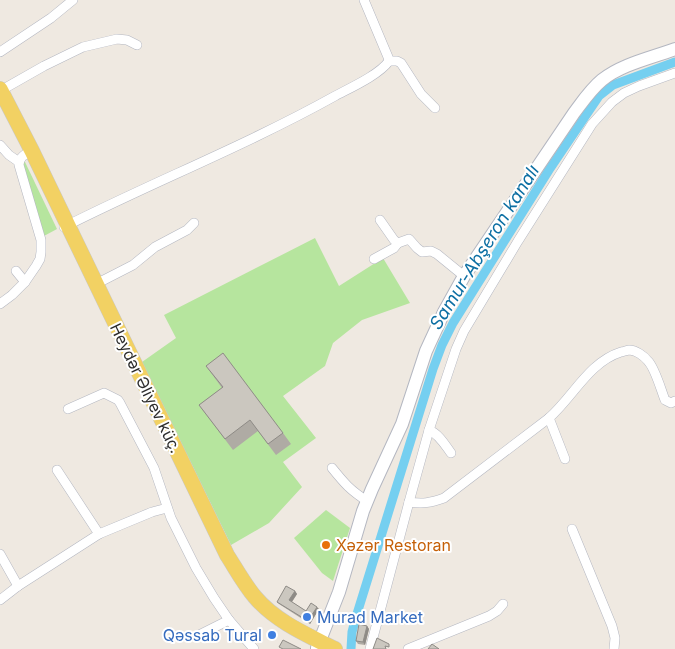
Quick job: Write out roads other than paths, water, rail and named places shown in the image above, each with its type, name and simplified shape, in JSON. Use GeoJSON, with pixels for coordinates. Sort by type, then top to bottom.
{"type":"FeatureCollection","features":[{"type":"Feature","properties":{"kind":"main road","name":"Heydər Əliyev küç."},"geometry":{"type":"LineString","coordinates":[[0,93],[25,156],[96,284],[219,540],[234,567],[255,598],[268,610],[324,647]]}},
{"type":"Feature","properties":{"kind":"main road","name":"Heydər Əliyev küç."},"geometry":{"type":"LineString","coordinates":[[64,227],[220,559],[249,602],[261,614],[276,626],[324,647]]}},
{"type":"Feature","properties":{"kind":"street"},"geometry":{"type":"LineString","coordinates":[[0,52],[51,18],[73,0]]}},
{"type":"Feature","properties":{"kind":"street"},"geometry":{"type":"LineString","coordinates":[[364,0],[389,62]]}},
{"type":"Feature","properties":{"kind":"street"},"geometry":{"type":"LineString","coordinates":[[0,93],[44,66],[83,47],[117,39],[127,40],[138,45]]}},
{"type":"Feature","properties":{"kind":"street"},"geometry":{"type":"LineString","coordinates":[[324,647],[367,501],[402,424],[426,351],[444,312],[464,276],[574,113],[594,87],[622,68],[675,49]]}},
{"type":"Feature","properties":{"kind":"street"},"geometry":{"type":"LineString","coordinates":[[64,227],[310,110],[370,76],[389,62],[397,61],[401,63],[421,94],[435,108]]}},
{"type":"Feature","properties":{"kind":"street"},"geometry":{"type":"LineString","coordinates":[[370,649],[429,430],[456,349],[464,331],[592,124],[612,102],[624,93],[675,72]]}},
{"type":"Feature","properties":{"kind":"street"},"geometry":{"type":"LineString","coordinates":[[0,146],[9,155],[25,156],[41,240],[40,259],[25,282],[0,304]]}},
{"type":"Feature","properties":{"kind":"street"},"geometry":{"type":"LineString","coordinates":[[380,220],[398,243]]}},
{"type":"Feature","properties":{"kind":"street"},"geometry":{"type":"LineString","coordinates":[[96,284],[133,265],[155,247],[187,230],[194,223]]}},
{"type":"Feature","properties":{"kind":"street"},"geometry":{"type":"LineString","coordinates":[[374,259],[394,248],[398,243],[409,239],[422,252],[431,251],[437,254],[464,276]]}},
{"type":"Feature","properties":{"kind":"street"},"geometry":{"type":"LineString","coordinates":[[16,270],[25,282]]}},
{"type":"Feature","properties":{"kind":"street"},"geometry":{"type":"LineString","coordinates":[[409,502],[421,504],[444,498],[549,418],[590,373],[613,354],[629,350],[642,355],[650,363],[665,400],[671,403],[675,402]]}},
{"type":"Feature","properties":{"kind":"street"},"geometry":{"type":"LineString","coordinates":[[68,409],[104,393],[118,400],[154,468],[167,508],[196,568],[229,620],[254,649]]}},
{"type":"Feature","properties":{"kind":"street"},"geometry":{"type":"LineString","coordinates":[[549,418],[565,459]]}},
{"type":"Feature","properties":{"kind":"street"},"geometry":{"type":"LineString","coordinates":[[429,430],[438,435],[451,453]]}},
{"type":"Feature","properties":{"kind":"street"},"geometry":{"type":"LineString","coordinates":[[332,468],[347,487],[367,501]]}},
{"type":"Feature","properties":{"kind":"street"},"geometry":{"type":"LineString","coordinates":[[57,470],[99,534]]}},
{"type":"Feature","properties":{"kind":"street"},"geometry":{"type":"LineString","coordinates":[[0,600],[18,586],[99,534],[152,512],[167,508]]}},
{"type":"Feature","properties":{"kind":"street"},"geometry":{"type":"LineString","coordinates":[[572,528],[612,626],[615,638],[614,649]]}},
{"type":"Feature","properties":{"kind":"street"},"geometry":{"type":"LineString","coordinates":[[0,554],[18,586]]}},
{"type":"Feature","properties":{"kind":"street"},"geometry":{"type":"LineString","coordinates":[[408,649],[490,616],[503,604]]}},
{"type":"Feature","properties":{"kind":"street"},"geometry":{"type":"LineString","coordinates":[[199,635],[229,620]]}},
{"type":"Feature","properties":{"kind":"waterway","name":"Samur-Abşeron kanalı"},"geometry":{"type":"LineString","coordinates":[[351,649],[352,632],[356,617],[433,369],[453,323],[549,170],[599,96],[613,85],[675,62]]}},
{"type":"Feature","properties":{"kind":"place","name":"Xəzər Restoran"},"geometry":{"type":"Point","coordinates":[326,545]}},
{"type":"Feature","properties":{"kind":"place","name":"Murad Market"},"geometry":{"type":"Point","coordinates":[307,617]}},
{"type":"Feature","properties":{"kind":"place","name":"Qəssab Tural"},"geometry":{"type":"Point","coordinates":[272,635]}}]}
